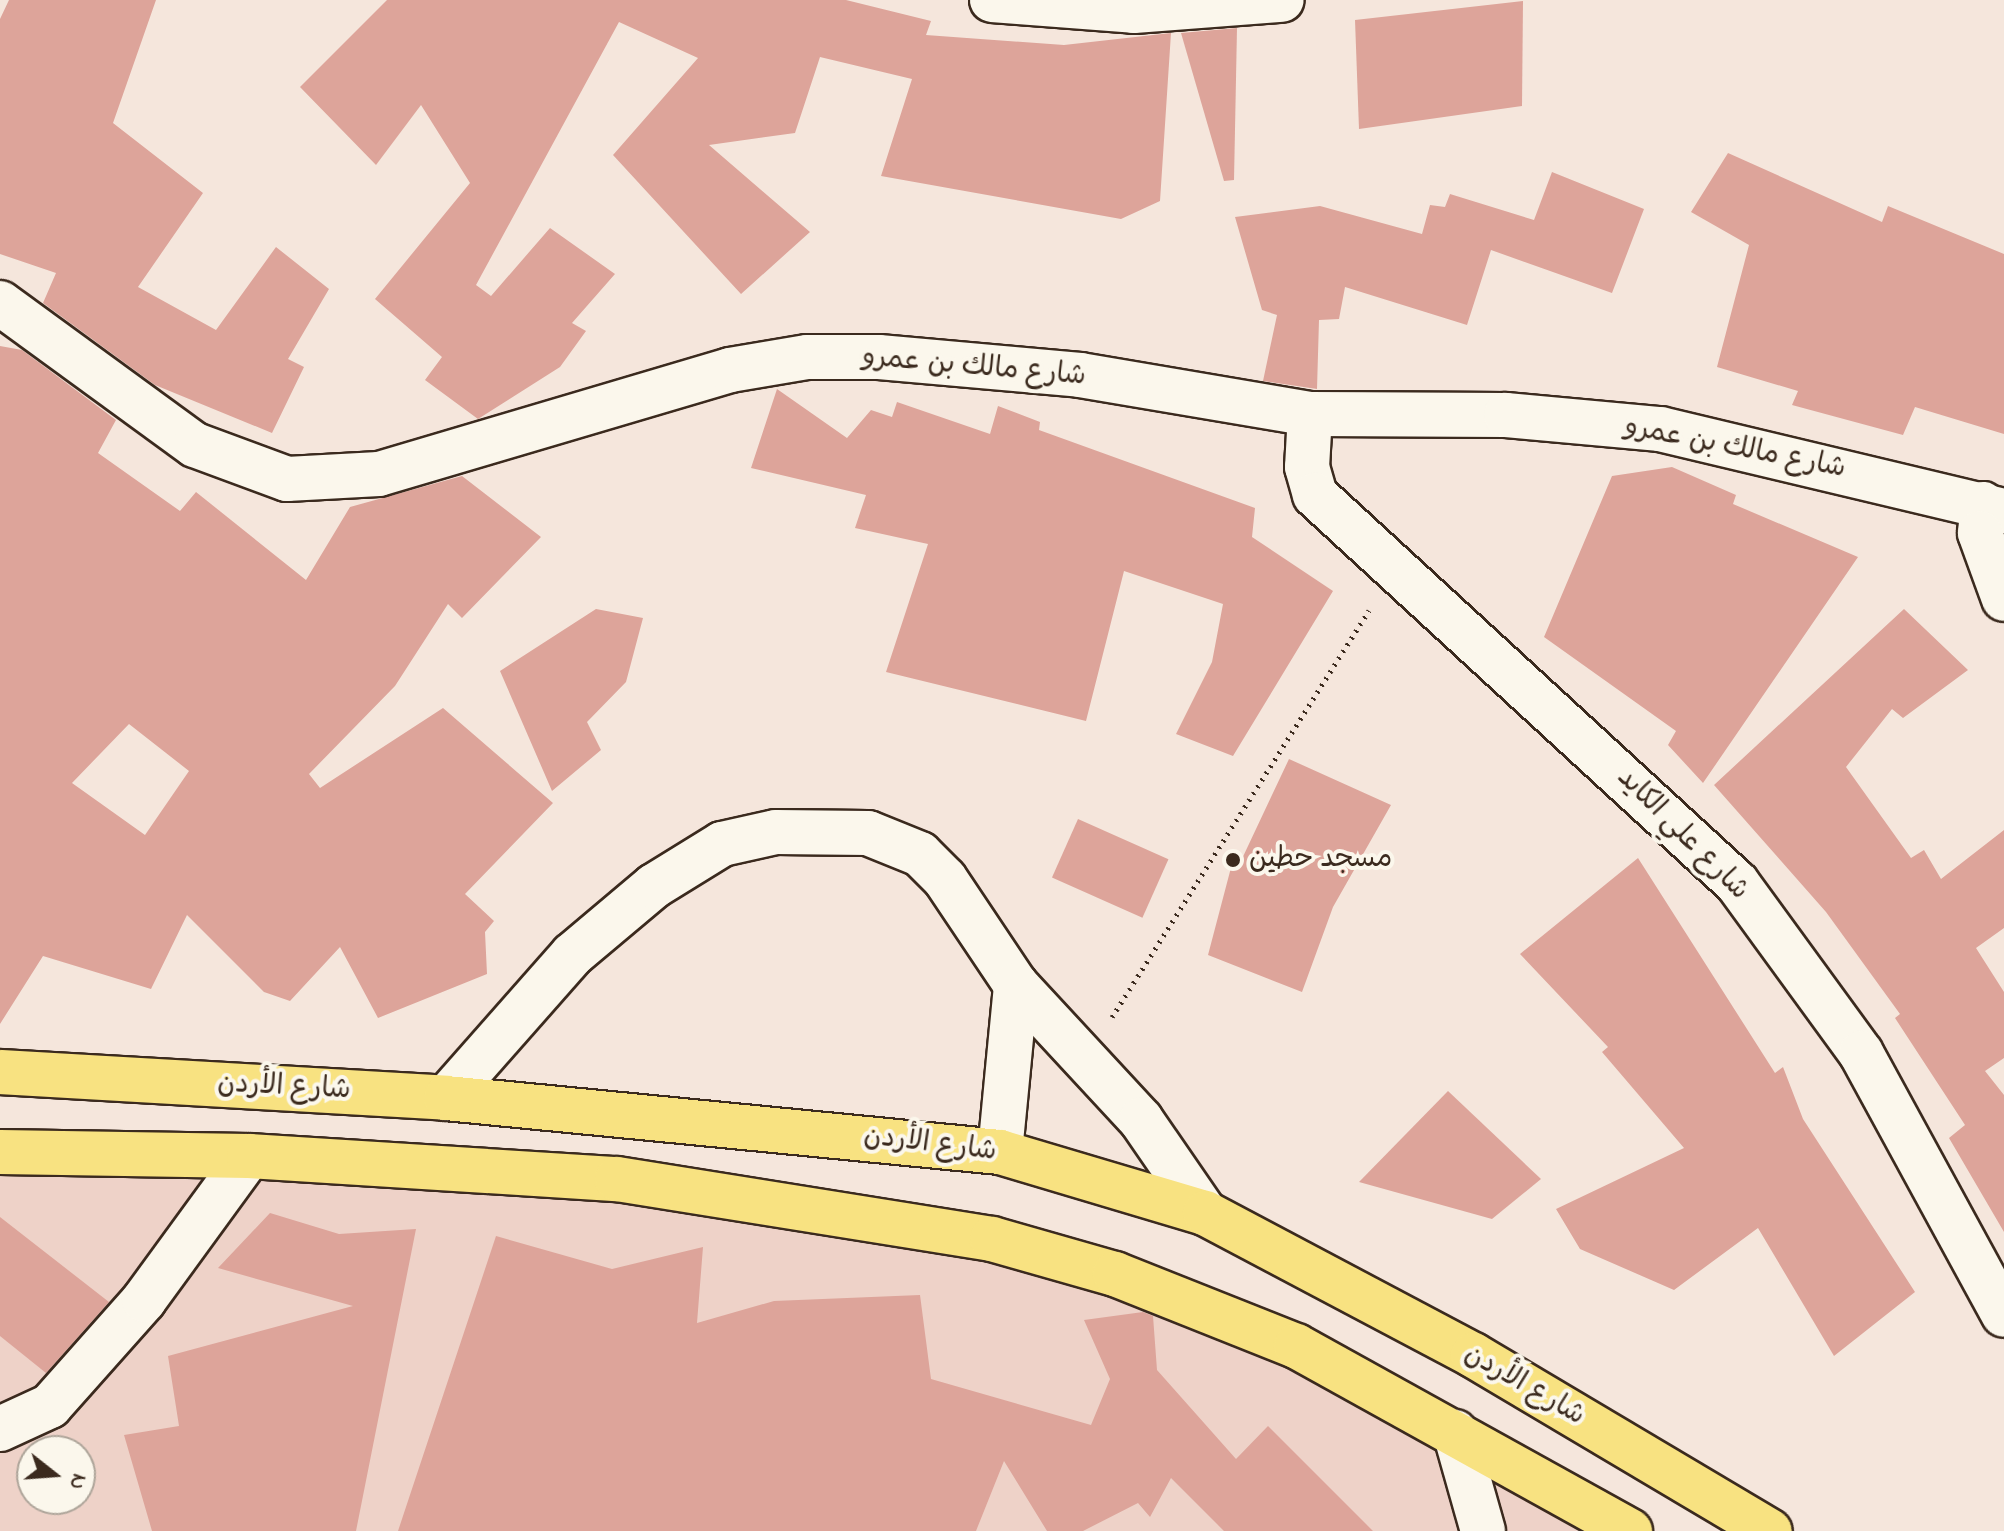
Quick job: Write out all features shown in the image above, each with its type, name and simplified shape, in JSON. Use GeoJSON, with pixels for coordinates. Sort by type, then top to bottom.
{"type":"FeatureCollection","features":[{"type":"Feature","properties":{"kind":"highway","name":"شارع الأردن"},"geometry":{"type":"LineString","coordinates":[[0,1072],[446,1098],[1000,1152],[1205,1213],[1473,1355],[1770,1531]]}},
{"type":"Feature","properties":{"kind":"highway"},"geometry":{"type":"LineString","coordinates":[[0,1152],[249,1156],[617,1179],[992,1239],[1202,1306],[1296,1346],[1630,1531]]}},
{"type":"Feature","properties":{"kind":"street"},"geometry":{"type":"LineString","coordinates":[[992,0],[1134,11],[1282,0]]}},
{"type":"Feature","properties":{"kind":"street","name":"شارع مالك بن عمرو"},"geometry":{"type":"LineString","coordinates":[[0,303],[195,445],[287,479],[379,474],[701,378],[807,357],[974,363],[1310,414],[1506,415],[1660,429],[1994,507]]}},
{"type":"Feature","properties":{"kind":"street","name":"شارع علي الكايد"},"geometry":{"type":"LineString","coordinates":[[1310,414],[1307,467],[1315,495],[1393,572],[1737,883],[1861,1053],[2004,1315]]}},
{"type":"Feature","properties":{"kind":"street"},"geometry":{"type":"LineString","coordinates":[[1994,507],[1980,533],[2004,599]]}},
{"type":"Feature","properties":{"kind":"street"},"geometry":{"type":"LineString","coordinates":[[446,1098],[572,955],[654,886],[722,844],[776,832],[868,833],[920,854],[945,879],[1016,985],[1141,1120],[1205,1213]]}},
{"type":"Feature","properties":{"kind":"street"},"geometry":{"type":"LineString","coordinates":[[1000,1152],[1016,985]]}},
{"type":"Feature","properties":{"kind":"street"},"geometry":{"type":"LineString","coordinates":[[0,1429],[50,1406],[144,1300],[249,1156]]}},
{"type":"Feature","properties":{"kind":"street"},"geometry":{"type":"LineString","coordinates":[[1455,1432],[1483,1531]]}},
{"type":"Feature","properties":{"kind":"path"},"geometry":{"type":"LineString","coordinates":[[1084,1061],[1393,572]]}},
{"type":"Feature","properties":{"kind":"shaded area"},"geometry":{"type":"Polygon","coordinates":[[[0,1173],[781,1185],[1145,1268],[1613,1531],[0,1531],[0,1173]]]}},
{"type":"Feature","properties":{"kind":"building"},"geometry":{"type":"Polygon","coordinates":[[[9,0],[156,0],[113,123],[203,193],[138,287],[216,330],[276,247],[329,289],[288,359],[304,367],[272,433],[155,385],[43,303],[56,273],[0,254],[0,19],[9,0]]]}},
{"type":"Feature","properties":{"kind":"building"},"geometry":{"type":"Polygon","coordinates":[[[387,0],[846,0],[931,21],[926,35],[1064,45],[1171,33],[1160,201],[1121,219],[881,176],[912,79],[820,57],[795,133],[709,145],[810,232],[741,294],[613,155],[698,58],[619,22],[476,285],[491,296],[550,228],[615,274],[572,323],[586,331],[560,367],[478,419],[425,380],[442,357],[375,299],[470,183],[421,105],[376,165],[300,87],[387,0]]]}},
{"type":"Feature","properties":{"kind":"building"},"geometry":{"type":"Polygon","coordinates":[[[1523,1],[1522,106],[1359,129],[1355,20],[1523,1]]]}},
{"type":"Feature","properties":{"kind":"building"},"geometry":{"type":"Polygon","coordinates":[[[1237,28],[1234,180],[1224,181],[1181,33],[1237,28]]]}},
{"type":"Feature","properties":{"kind":"building"},"geometry":{"type":"Polygon","coordinates":[[[1728,153],[1882,222],[1888,206],[2004,254],[2004,434],[1915,407],[1903,435],[1792,405],[1798,391],[1717,367],[1749,245],[1691,212],[1728,153]]]}},
{"type":"Feature","properties":{"kind":"building"},"geometry":{"type":"Polygon","coordinates":[[[1552,172],[1644,209],[1612,293],[1491,250],[1467,325],[1345,287],[1339,319],[1319,320],[1317,389],[1263,381],[1277,315],[1262,310],[1235,217],[1320,206],[1422,234],[1430,205],[1445,207],[1450,194],[1534,220],[1552,172]]]}},
{"type":"Feature","properties":{"kind":"building"},"geometry":{"type":"Polygon","coordinates":[[[0,346],[22,350],[116,420],[98,453],[180,511],[196,492],[306,580],[350,507],[462,476],[541,537],[462,618],[448,604],[395,686],[309,774],[320,788],[443,708],[553,803],[465,894],[494,921],[485,932],[487,974],[378,1018],[340,947],[290,1001],[264,992],[187,915],[151,989],[43,956],[0,1024],[0,346]],[[129,724],[72,783],[145,835],[189,771],[129,724]]]}},
{"type":"Feature","properties":{"kind":"building"},"geometry":{"type":"Polygon","coordinates":[[[777,389],[847,438],[871,410],[892,417],[897,402],[990,434],[998,406],[1040,422],[1039,430],[1255,508],[1252,537],[1333,591],[1233,756],[1176,734],[1212,662],[1223,604],[1124,571],[1086,721],[886,672],[928,544],[855,528],[866,495],[751,468],[777,389]]]}},
{"type":"Feature","properties":{"kind":"building"},"geometry":{"type":"Polygon","coordinates":[[[1672,467],[1736,495],[1733,504],[1858,557],[1703,783],[1668,745],[1676,731],[1544,637],[1612,476],[1672,467]]]}},
{"type":"Feature","properties":{"kind":"building"},"geometry":{"type":"Polygon","coordinates":[[[596,609],[643,618],[626,682],[587,722],[601,750],[552,791],[500,671],[596,609]]]}},
{"type":"Feature","properties":{"kind":"building"},"geometry":{"type":"Polygon","coordinates":[[[1904,609],[1968,670],[1903,718],[1892,709],[1846,767],[1911,858],[1924,850],[1941,879],[2004,830],[2004,928],[1976,948],[2004,992],[2004,1058],[1985,1071],[2004,1095],[2004,1232],[1949,1138],[1965,1125],[1895,1018],[1900,1014],[1826,912],[1714,785],[1904,609]]]}},
{"type":"Feature","properties":{"kind":"building"},"geometry":{"type":"Polygon","coordinates":[[[1289,759],[1391,805],[1333,907],[1302,992],[1208,955],[1233,860],[1240,863],[1289,759]]]}},
{"type":"Feature","properties":{"kind":"building"},"geometry":{"type":"Polygon","coordinates":[[[1078,819],[1168,859],[1142,918],[1052,877],[1078,819]]]}},
{"type":"Feature","properties":{"kind":"building"},"geometry":{"type":"Polygon","coordinates":[[[1638,858],[1775,1073],[1783,1067],[1803,1119],[1915,1292],[1834,1356],[1758,1228],[1674,1290],[1580,1249],[1556,1209],[1684,1148],[1602,1052],[1608,1047],[1520,954],[1638,858]]]}},
{"type":"Feature","properties":{"kind":"building"},"geometry":{"type":"Polygon","coordinates":[[[1448,1091],[1541,1179],[1492,1219],[1359,1182],[1448,1091]]]}},
{"type":"Feature","properties":{"kind":"building"},"geometry":{"type":"Polygon","coordinates":[[[270,1213],[339,1234],[416,1229],[356,1531],[152,1531],[124,1435],[179,1426],[168,1356],[353,1306],[218,1268],[270,1213]]]}},
{"type":"Feature","properties":{"kind":"building"},"geometry":{"type":"Polygon","coordinates":[[[0,1217],[109,1302],[46,1373],[0,1336],[0,1217]]]}},
{"type":"Feature","properties":{"kind":"building"},"geometry":{"type":"Polygon","coordinates":[[[496,1236],[612,1269],[703,1247],[697,1323],[774,1301],[920,1295],[931,1379],[1091,1425],[1110,1379],[1084,1320],[1143,1312],[1153,1316],[1157,1370],[1236,1459],[1268,1426],[1373,1531],[1224,1531],[1171,1478],[1150,1517],[1138,1503],[1083,1531],[1047,1531],[1004,1461],[976,1531],[398,1531],[496,1236]]]}},
{"type":"Feature","properties":{"kind":"place","name":"مسجد حطين"},"geometry":{"type":"Point","coordinates":[1233,860]}}]}
